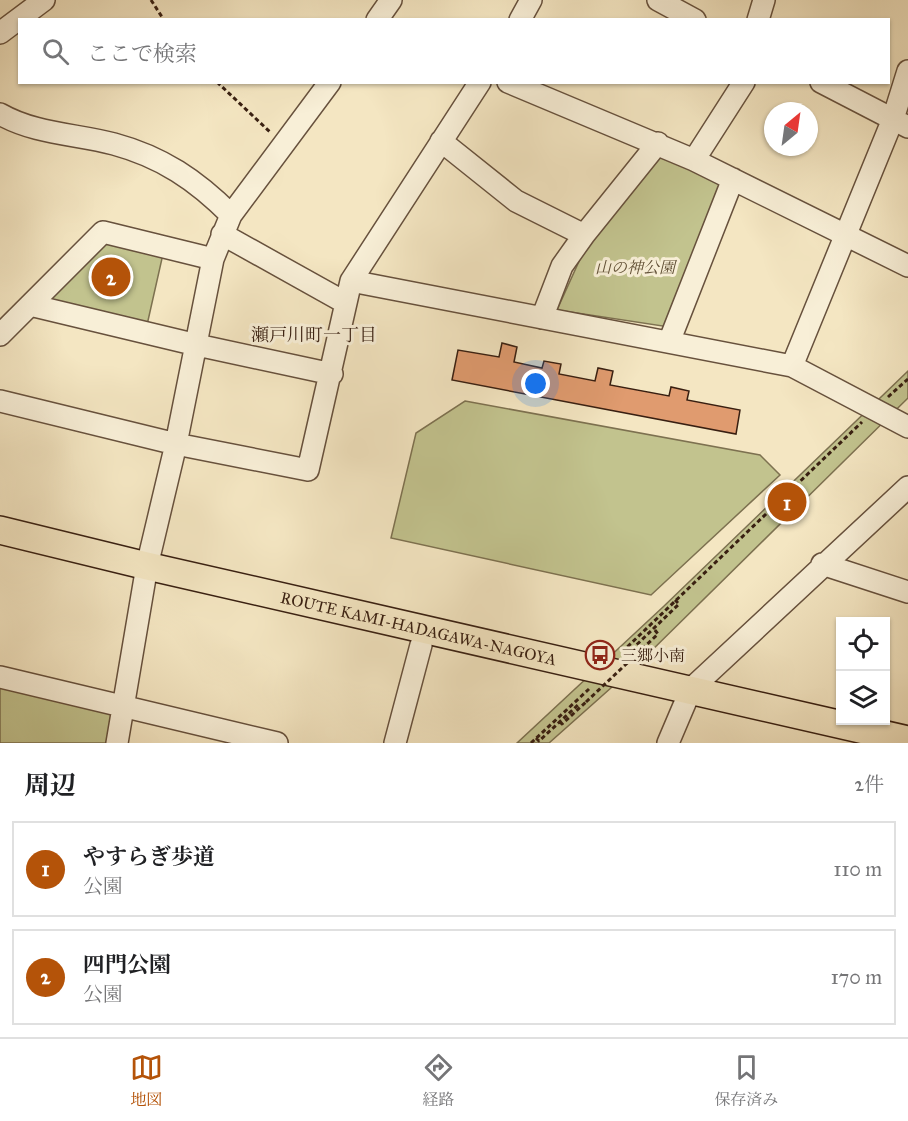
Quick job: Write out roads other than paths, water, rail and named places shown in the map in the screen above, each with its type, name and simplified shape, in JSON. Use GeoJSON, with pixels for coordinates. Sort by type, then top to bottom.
{"type":"FeatureCollection","features":[{"type":"Feature","properties":{"kind":"main road","name":"ROUTE KAMI-HADAGAWA-NAGOYA"},"geometry":{"type":"LineString","coordinates":[[0,530],[146,573],[421,645],[597,683],[687,697],[908,740]]}},
{"type":"Feature","properties":{"kind":"main road","name":"ROUTE KAMI-HADAGAWA-NAGOYA"},"geometry":{"type":"LineString","coordinates":[[0,549],[146,573],[597,683]]}},
{"type":"Feature","properties":{"kind":"main road","name":"ROUTE KAMI-HADAGAWA-NAGOYA"},"geometry":{"type":"LineString","coordinates":[[687,697],[843,743]]}},
{"type":"Feature","properties":{"kind":"street"},"geometry":{"type":"LineString","coordinates":[[20,18],[44,0]]}},
{"type":"Feature","properties":{"kind":"street"},"geometry":{"type":"LineString","coordinates":[[521,18],[531,0]]}},
{"type":"Feature","properties":{"kind":"street"},"geometry":{"type":"LineString","coordinates":[[658,0],[691,18]]}},
{"type":"Feature","properties":{"kind":"street"},"geometry":{"type":"LineString","coordinates":[[759,18],[764,0]]}},
{"type":"Feature","properties":{"kind":"street"},"geometry":{"type":"LineString","coordinates":[[0,33],[18,20]]}},
{"type":"Feature","properties":{"kind":"street"},"geometry":{"type":"LineString","coordinates":[[792,366],[847,236],[901,123],[908,71]]}},
{"type":"Feature","properties":{"kind":"street"},"geometry":{"type":"LineString","coordinates":[[117,743],[146,573],[176,444],[213,259],[226,224],[329,84]]}},
{"type":"Feature","properties":{"kind":"street"},"geometry":{"type":"LineString","coordinates":[[0,401],[176,444],[308,470],[332,374],[351,281],[479,84]]}},
{"type":"Feature","properties":{"kind":"street"},"geometry":{"type":"LineString","coordinates":[[513,84],[658,143],[908,266]]}},
{"type":"Feature","properties":{"kind":"street"},"geometry":{"type":"LineString","coordinates":[[694,160],[743,84]]}},
{"type":"Feature","properties":{"kind":"street"},"geometry":{"type":"LineString","coordinates":[[825,84],[901,123]]}},
{"type":"Feature","properties":{"kind":"street"},"geometry":{"type":"LineString","coordinates":[[0,114],[21,126],[116,145],[175,168],[203,187],[226,224],[345,302]]}},
{"type":"Feature","properties":{"kind":"street"},"geometry":{"type":"LineString","coordinates":[[441,141],[516,201],[584,235]]}},
{"type":"Feature","properties":{"kind":"street"},"geometry":{"type":"LineString","coordinates":[[542,318],[562,266],[658,143]]}},
{"type":"Feature","properties":{"kind":"street"},"geometry":{"type":"LineString","coordinates":[[669,342],[733,179]]}},
{"type":"Feature","properties":{"kind":"street"},"geometry":{"type":"LineString","coordinates":[[0,335],[103,232],[213,259]]}},
{"type":"Feature","properties":{"kind":"street"},"geometry":{"type":"LineString","coordinates":[[351,281],[792,366],[876,408],[908,427]]}},
{"type":"Feature","properties":{"kind":"street"},"geometry":{"type":"LineString","coordinates":[[30,305],[332,374]]}},
{"type":"Feature","properties":{"kind":"street"},"geometry":{"type":"LineString","coordinates":[[668,743],[687,697],[822,564],[908,487]]}},
{"type":"Feature","properties":{"kind":"street"},"geometry":{"type":"LineString","coordinates":[[822,564],[908,592]]}},
{"type":"Feature","properties":{"kind":"street"},"geometry":{"type":"LineString","coordinates":[[395,743],[421,645]]}},
{"type":"Feature","properties":{"kind":"street"},"geometry":{"type":"LineString","coordinates":[[0,677],[277,743]]}},
{"type":"Feature","properties":{"kind":"place","name":"四門公園"},"geometry":{"type":"Point","coordinates":[111,277]}},
{"type":"Feature","properties":{"kind":"place","name":"やすらぎ歩道"},"geometry":{"type":"Point","coordinates":[787,502]}},
{"type":"Feature","properties":{"kind":"place","name":"三郷小南"},"geometry":{"type":"Point","coordinates":[600,655]}},
{"type":"Feature","properties":{"kind":"district","name":"瀬戸川町一丁目"},"geometry":{"type":"Point","coordinates":[314,335]}},
{"type":"Feature","properties":{"kind":"park label","name":"山の神公園"},"geometry":{"type":"Point","coordinates":[635,267]}}]}
